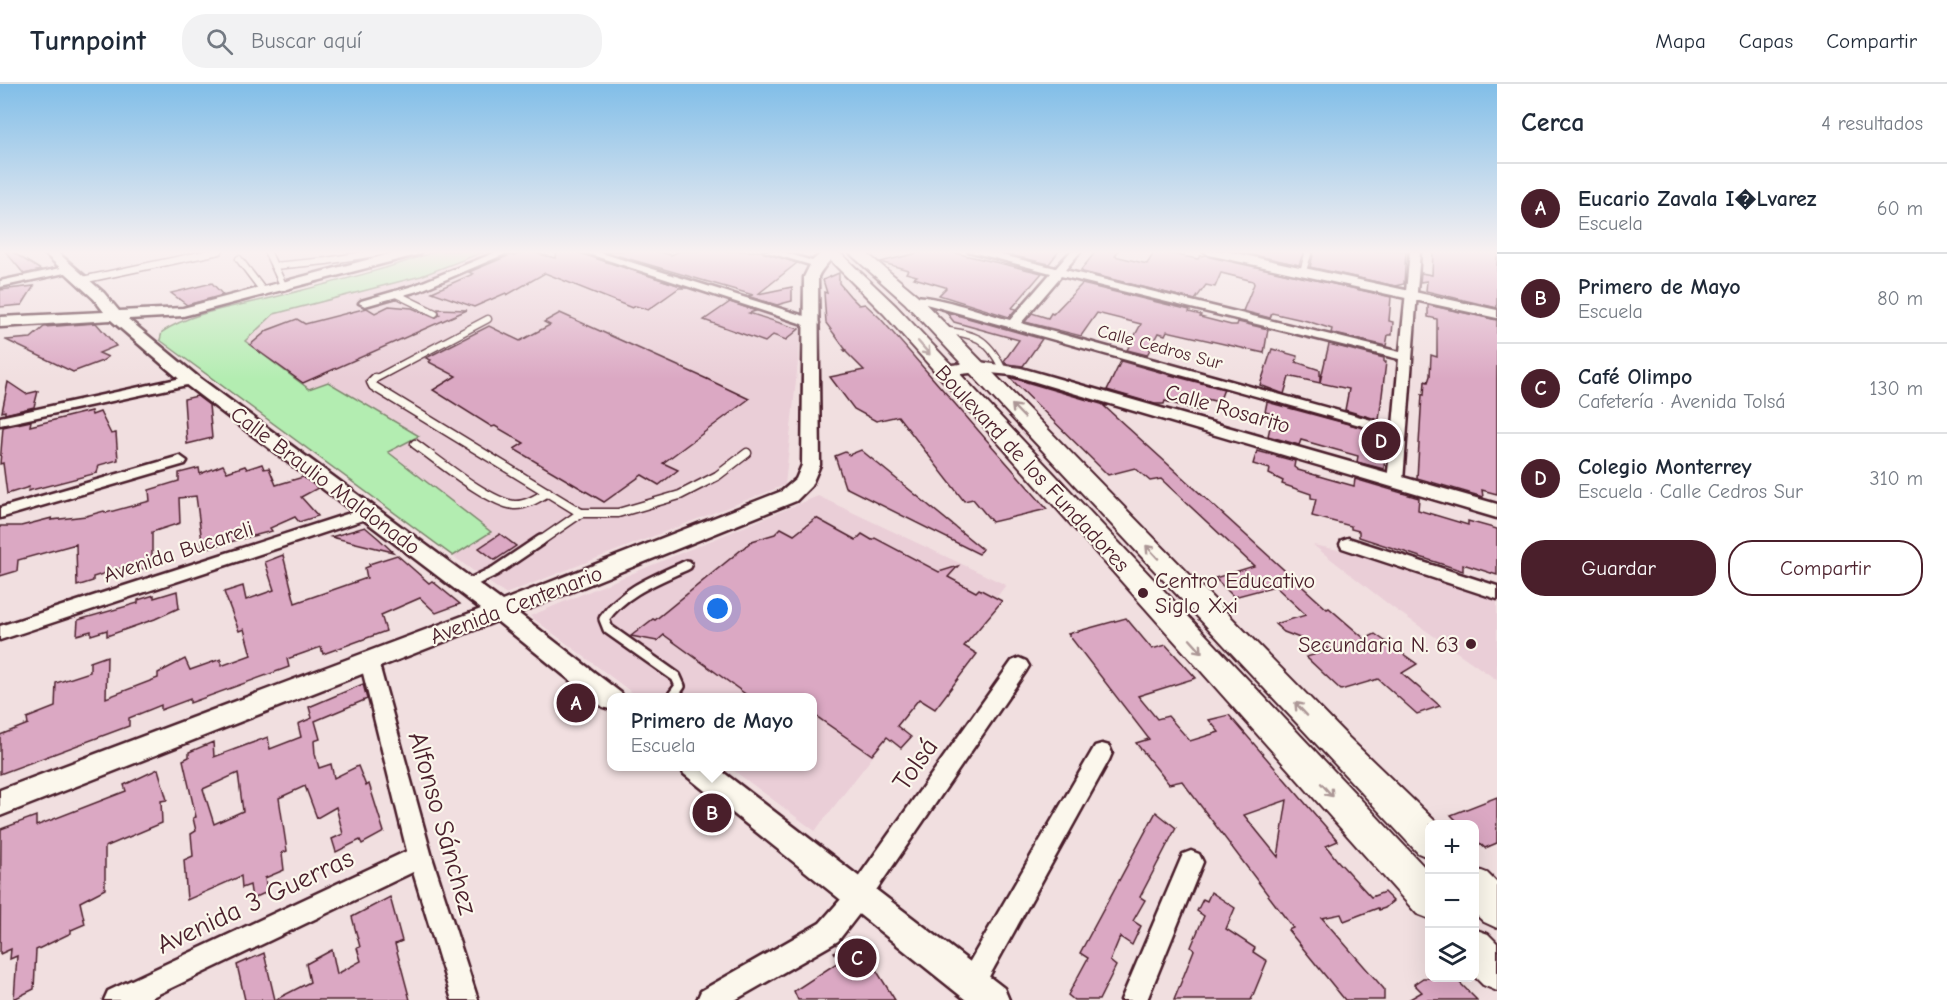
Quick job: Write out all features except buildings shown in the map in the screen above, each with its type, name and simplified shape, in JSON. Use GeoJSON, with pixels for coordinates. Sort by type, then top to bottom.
{"type":"FeatureCollection","features":[{"type":"Feature","properties":{"kind":"main road","name":"Boulevard de los Fundadores"},"geometry":{"type":"LineString","coordinates":[[871,294],[890,310],[1425,896]]}},
{"type":"Feature","properties":{"kind":"main road","name":"Boulevard de los Fundadores"},"geometry":{"type":"LineString","coordinates":[[905,294],[1338,748],[1425,836]]}},
{"type":"Feature","properties":{"kind":"main road"},"geometry":{"type":"LineString","coordinates":[[1479,891],[1497,909]]}},
{"type":"Feature","properties":{"kind":"main road"},"geometry":{"type":"LineString","coordinates":[[1479,953],[1497,971]]}},
{"type":"Feature","properties":{"kind":"street","name":"Calle Braulio Maldonado"},"geometry":{"type":"LineString","coordinates":[[97,294],[114,315],[191,380],[466,585],[607,696]]}},
{"type":"Feature","properties":{"kind":"street"},"geometry":{"type":"LineString","coordinates":[[0,322],[183,312],[257,294]]}},
{"type":"Feature","properties":{"kind":"street"},"geometry":{"type":"LineString","coordinates":[[365,303],[396,294]]}},
{"type":"Feature","properties":{"kind":"street"},"geometry":{"type":"LineString","coordinates":[[720,294],[813,323]]}},
{"type":"Feature","properties":{"kind":"street","name":"Avenida Centenario"},"geometry":{"type":"LineString","coordinates":[[0,803],[500,611],[789,496],[804,482],[811,465],[812,294]]}},
{"type":"Feature","properties":{"kind":"street"},"geometry":{"type":"LineString","coordinates":[[1013,325],[1040,294]]}},
{"type":"Feature","properties":{"kind":"street"},"geometry":{"type":"LineString","coordinates":[[1147,294],[1406,357]]}},
{"type":"Feature","properties":{"kind":"street"},"geometry":{"type":"LineString","coordinates":[[1405,294],[1497,314]]}},
{"type":"Feature","properties":{"kind":"street"},"geometry":{"type":"LineString","coordinates":[[1395,481],[1411,295]]}},
{"type":"Feature","properties":{"kind":"street","name":"Calle Cedros Sur"},"geometry":{"type":"LineString","coordinates":[[911,299],[927,301],[1399,432]]}},
{"type":"Feature","properties":{"kind":"street"},"geometry":{"type":"LineString","coordinates":[[142,340],[152,329],[183,312]]}},
{"type":"Feature","properties":{"kind":"street","name":"Calle Rosarito"},"geometry":{"type":"LineString","coordinates":[[944,371],[974,365],[1002,368],[1497,511]]}},
{"type":"Feature","properties":{"kind":"street"},"geometry":{"type":"LineString","coordinates":[[0,421],[191,380]]}},
{"type":"Feature","properties":{"kind":"street"},"geometry":{"type":"LineString","coordinates":[[0,513],[180,461]]}},
{"type":"Feature","properties":{"kind":"street","name":"Avenida Bucareli"},"geometry":{"type":"LineString","coordinates":[[0,633],[369,512]]}},
{"type":"Feature","properties":{"kind":"street"},"geometry":{"type":"LineString","coordinates":[[1348,544],[1497,593]]}},
{"type":"Feature","properties":{"kind":"street","name":"Alfonso Sánchez"},"geometry":{"type":"LineString","coordinates":[[369,661],[420,856],[465,1000]]}},
{"type":"Feature","properties":{"kind":"street","name":"Tolsá"},"geometry":{"type":"LineString","coordinates":[[710,1000],[829,932],[858,897],[1019,666]]}},
{"type":"Feature","properties":{"kind":"street"},"geometry":{"type":"LineString","coordinates":[[700,771],[981,992],[1102,753]]}},
{"type":"Feature","properties":{"kind":"street","name":"Avenida 3 Guerras"},"geometry":{"type":"LineString","coordinates":[[117,1000],[420,856]]}},
{"type":"Feature","properties":{"kind":"street"},"geometry":{"type":"LineString","coordinates":[[1134,1000],[1191,862]]}},
{"type":"Feature","properties":{"kind":"lane"},"geometry":{"type":"LineString","coordinates":[[396,294],[435,313]]}},
{"type":"Feature","properties":{"kind":"lane"},"geometry":{"type":"LineString","coordinates":[[488,319],[380,375],[371,382],[374,386],[581,513],[618,513],[680,495],[717,476],[747,453]]}},
{"type":"Feature","properties":{"kind":"lane"},"geometry":{"type":"LineString","coordinates":[[940,330],[983,338],[992,346],[1002,368]]}},
{"type":"Feature","properties":{"kind":"lane"},"geometry":{"type":"LineString","coordinates":[[415,444],[486,493],[513,505],[532,501],[548,492]]}},
{"type":"Feature","properties":{"kind":"lane"},"geometry":{"type":"LineString","coordinates":[[466,585],[495,571],[581,513]]}},
{"type":"Feature","properties":{"kind":"lane"},"geometry":{"type":"LineString","coordinates":[[675,693],[680,686],[676,677],[608,629],[604,619],[609,609],[633,592],[687,565]]}},
{"type":"Feature","properties":{"kind":"shaded area"},"geometry":{"type":"Polygon","coordinates":[[[352,294],[705,294],[802,324],[785,485],[505,594],[453,556],[491,532],[387,452],[419,436],[309,389],[244,341],[274,314],[352,294]]]}},
{"type":"Feature","properties":{"kind":"shaded area"},"geometry":{"type":"Polygon","coordinates":[[[818,496],[1006,585],[815,831],[734,771],[817,771],[817,693],[633,693],[530,616],[818,496]]]}},
{"type":"Feature","properties":{"kind":"shaded area","name":"Secundaria N. 63"},"geometry":{"type":"Polygon","coordinates":[[[1313,545],[1354,553],[1497,600],[1497,680],[1392,607],[1313,545]]]}},
{"type":"Feature","properties":{"kind":"green space"},"geometry":{"type":"Polygon","coordinates":[[[288,294],[352,294],[274,314],[245,341],[309,389],[328,382],[419,436],[388,452],[491,532],[453,556],[160,340],[162,332],[187,319],[288,294]]]}},
{"type":"Feature","properties":{"kind":"place","name":"Colegio Monterrey"},"geometry":{"type":"Point","coordinates":[1381,441]}},
{"type":"Feature","properties":{"kind":"place","name":"Centro Educativo Siglo Xxi"},"geometry":{"type":"Point","coordinates":[1143,593]}},
{"type":"Feature","properties":{"kind":"place","name":"Secundaria N. 63"},"geometry":{"type":"Point","coordinates":[1471,644]}},
{"type":"Feature","properties":{"kind":"place","name":"Eucario Zavala I�Lvarez"},"geometry":{"type":"Point","coordinates":[576,703]}},
{"type":"Feature","properties":{"kind":"place","name":"Primero de Mayo"},"geometry":{"type":"Point","coordinates":[712,813]}},
{"type":"Feature","properties":{"kind":"place","name":"Café Olimpo"},"geometry":{"type":"Point","coordinates":[857,958]}}]}
